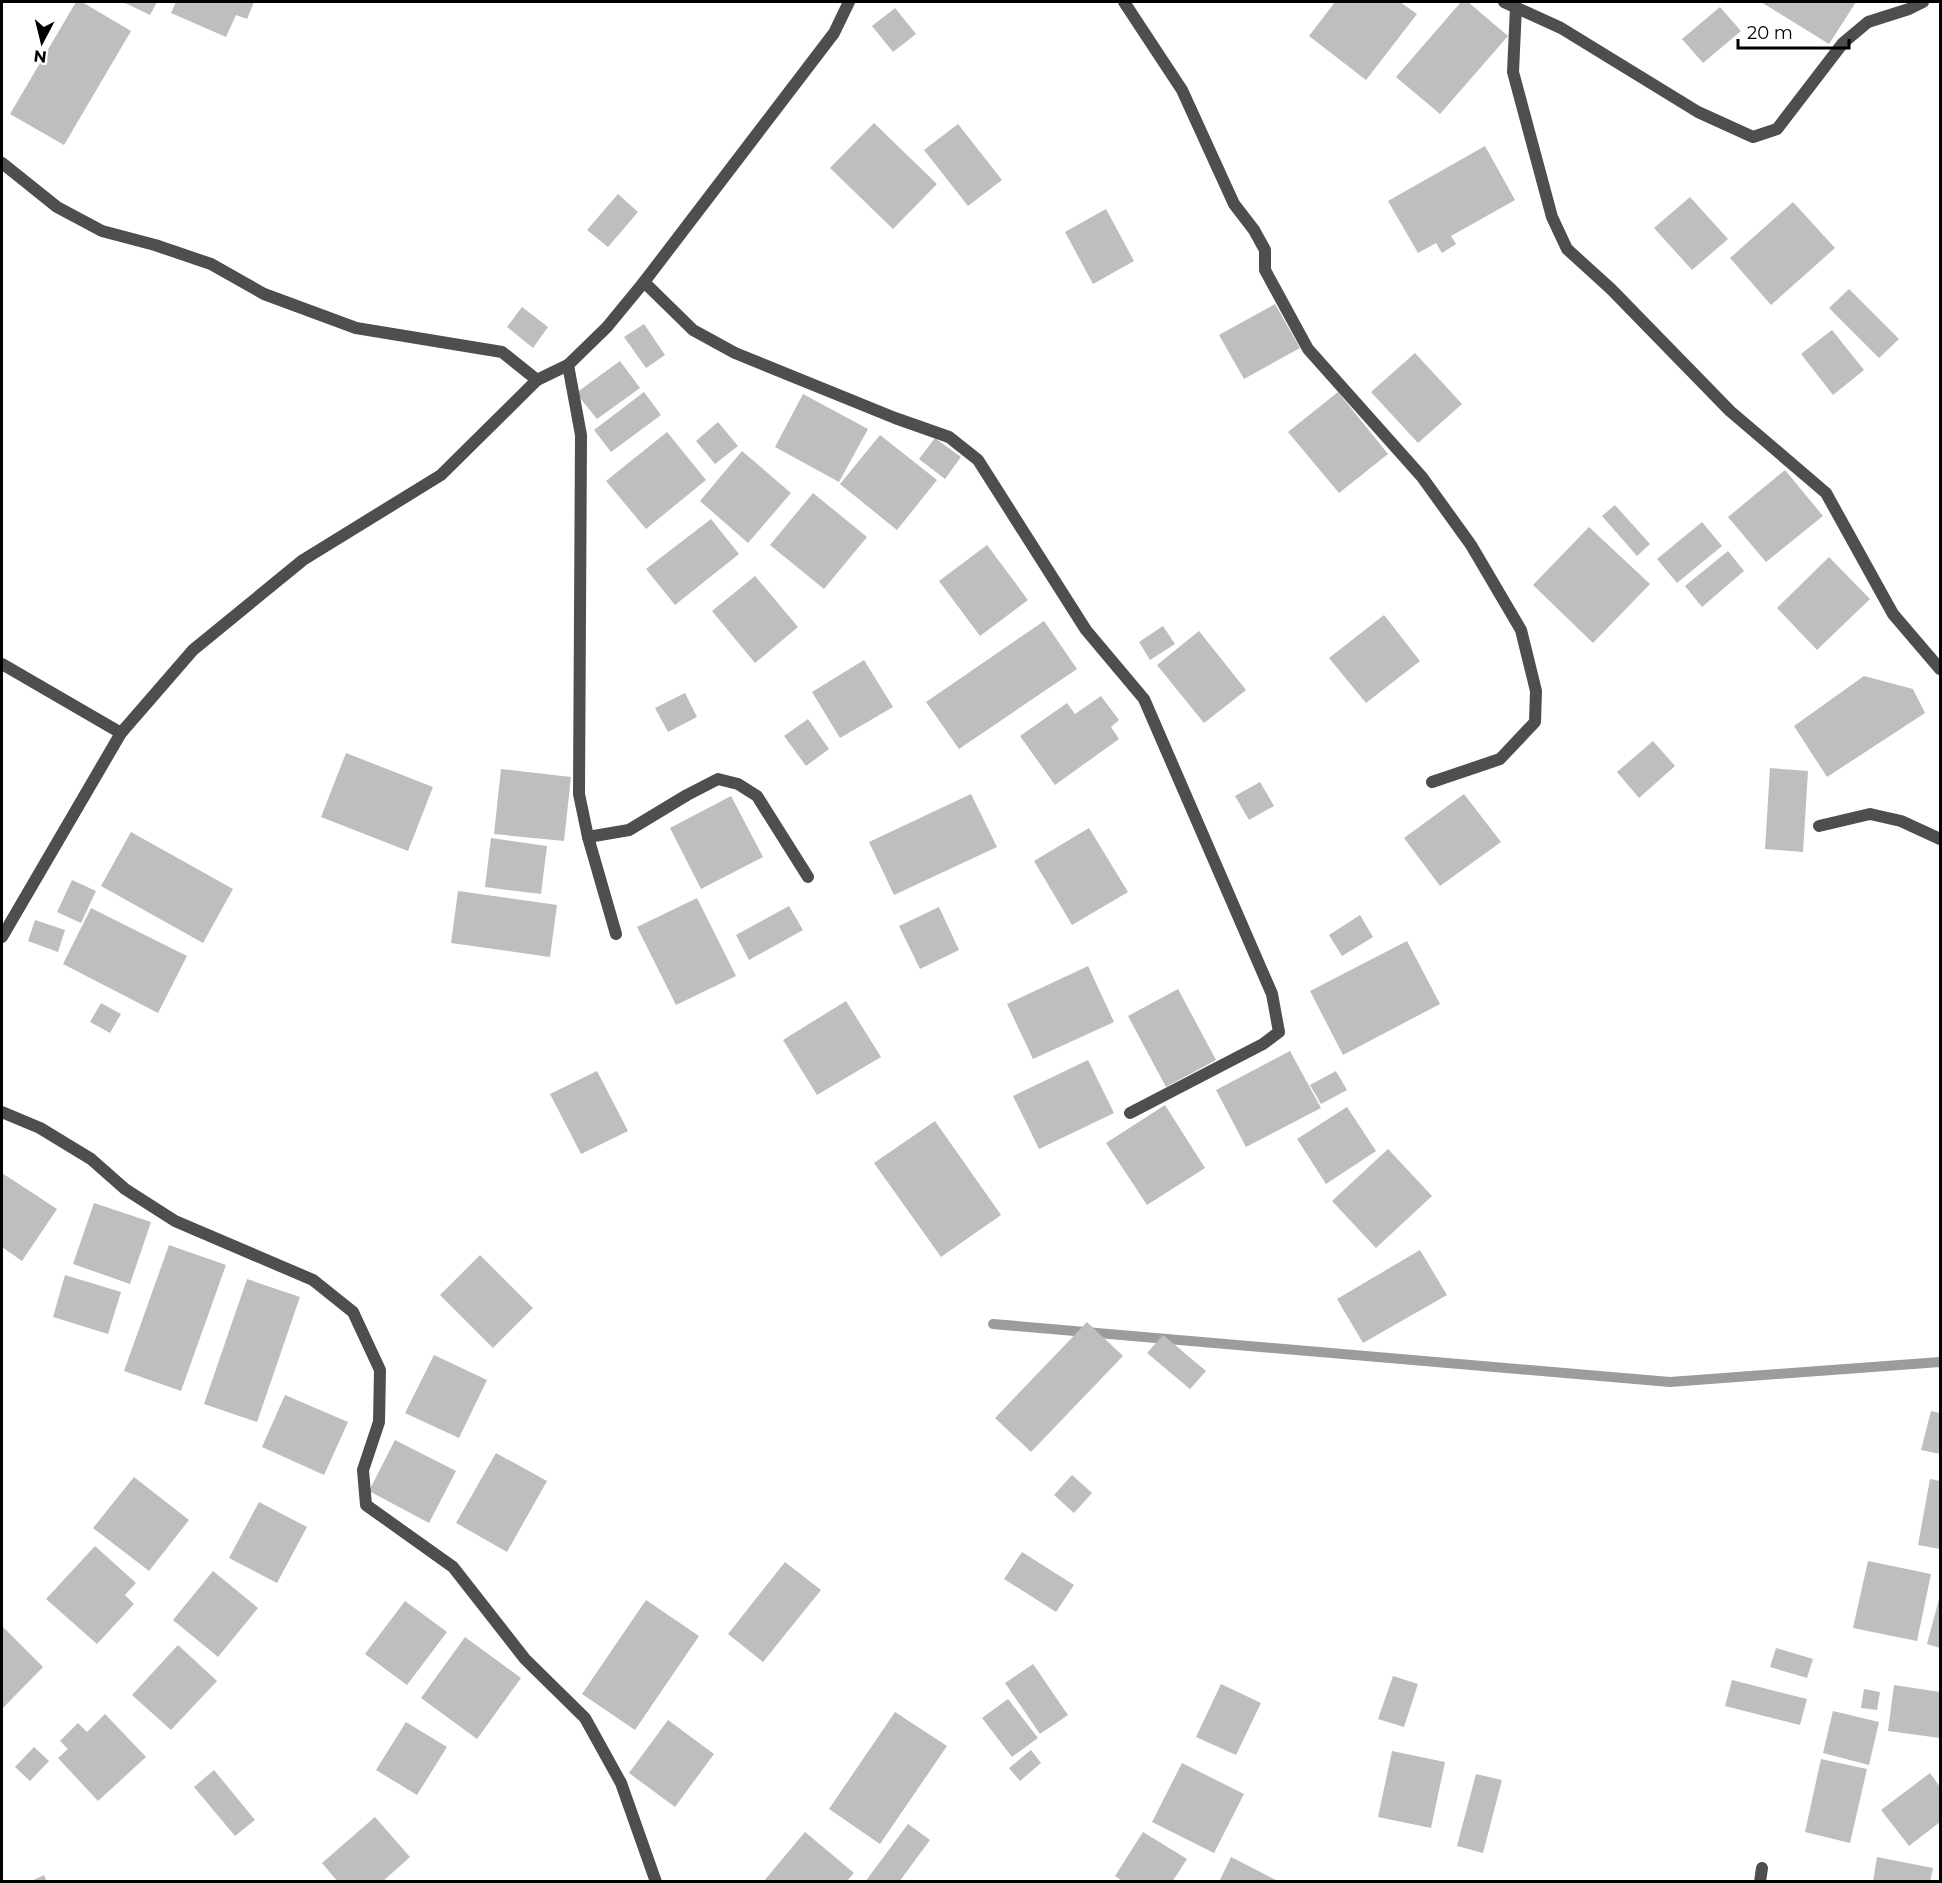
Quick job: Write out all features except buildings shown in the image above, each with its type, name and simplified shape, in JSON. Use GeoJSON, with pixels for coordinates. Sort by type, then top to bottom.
{"type":"FeatureCollection","features":[{"type":"Feature","properties":{"kind":"street"},"geometry":{"type":"LineString","coordinates":[[2,937],[121,732],[193,650],[303,560],[441,475],[537,380],[568,365],[607,327],[834,33],[849,2]]}},
{"type":"Feature","properties":{"kind":"street"},"geometry":{"type":"LineString","coordinates":[[1124,2],[1182,90],[1234,204],[1254,230],[1265,250],[1265,270],[1308,349],[1422,477],[1470,544],[1521,630],[1536,691],[1535,722],[1500,759],[1431,782]]}},
{"type":"Feature","properties":{"kind":"street"},"geometry":{"type":"LineString","coordinates":[[1504,2],[1561,28],[1698,112],[1753,137],[1777,129],[1843,44],[1868,22],[1923,2]]}},
{"type":"Feature","properties":{"kind":"street"},"geometry":{"type":"LineString","coordinates":[[1516,7],[1513,72],[1552,218],[1567,249],[1611,289],[1730,411],[1826,493],[1893,614],[1941,669]]}},
{"type":"Feature","properties":{"kind":"street"},"geometry":{"type":"LineString","coordinates":[[2,163],[57,207],[102,231],[155,245],[211,264],[264,294],[356,328],[502,352],[537,380]]}},
{"type":"Feature","properties":{"kind":"street"},"geometry":{"type":"LineString","coordinates":[[644,282],[693,330],[735,353],[895,418],[949,437],[978,460],[1086,630],[1144,699],[1272,994],[1279,1032],[1263,1044],[1130,1113]]}},
{"type":"Feature","properties":{"kind":"street"},"geometry":{"type":"LineString","coordinates":[[568,365],[581,435],[579,794],[588,837],[616,933]]}},
{"type":"Feature","properties":{"kind":"street"},"geometry":{"type":"LineString","coordinates":[[2,664],[121,732]]}},
{"type":"Feature","properties":{"kind":"street"},"geometry":{"type":"LineString","coordinates":[[588,837],[629,830],[718,779],[738,784],[757,796],[808,877]]}},
{"type":"Feature","properties":{"kind":"street"},"geometry":{"type":"LineString","coordinates":[[1819,826],[1870,814],[1901,821],[1941,839]]}},
{"type":"Feature","properties":{"kind":"street"},"geometry":{"type":"LineString","coordinates":[[2,1112],[40,1128],[91,1159],[125,1189],[175,1221],[314,1280],[353,1312],[380,1370],[379,1422],[363,1470],[366,1505],[453,1567],[525,1659],[585,1718],[621,1783],[656,1881]]}},
{"type":"Feature","properties":{"kind":"street"},"geometry":{"type":"LineString","coordinates":[[1760,1881],[1762,1868]]}},
{"type":"Feature","properties":{"kind":"waterway"},"geometry":{"type":"LineString","coordinates":[[993,1324],[1670,1382],[1940,1362]]}}]}
